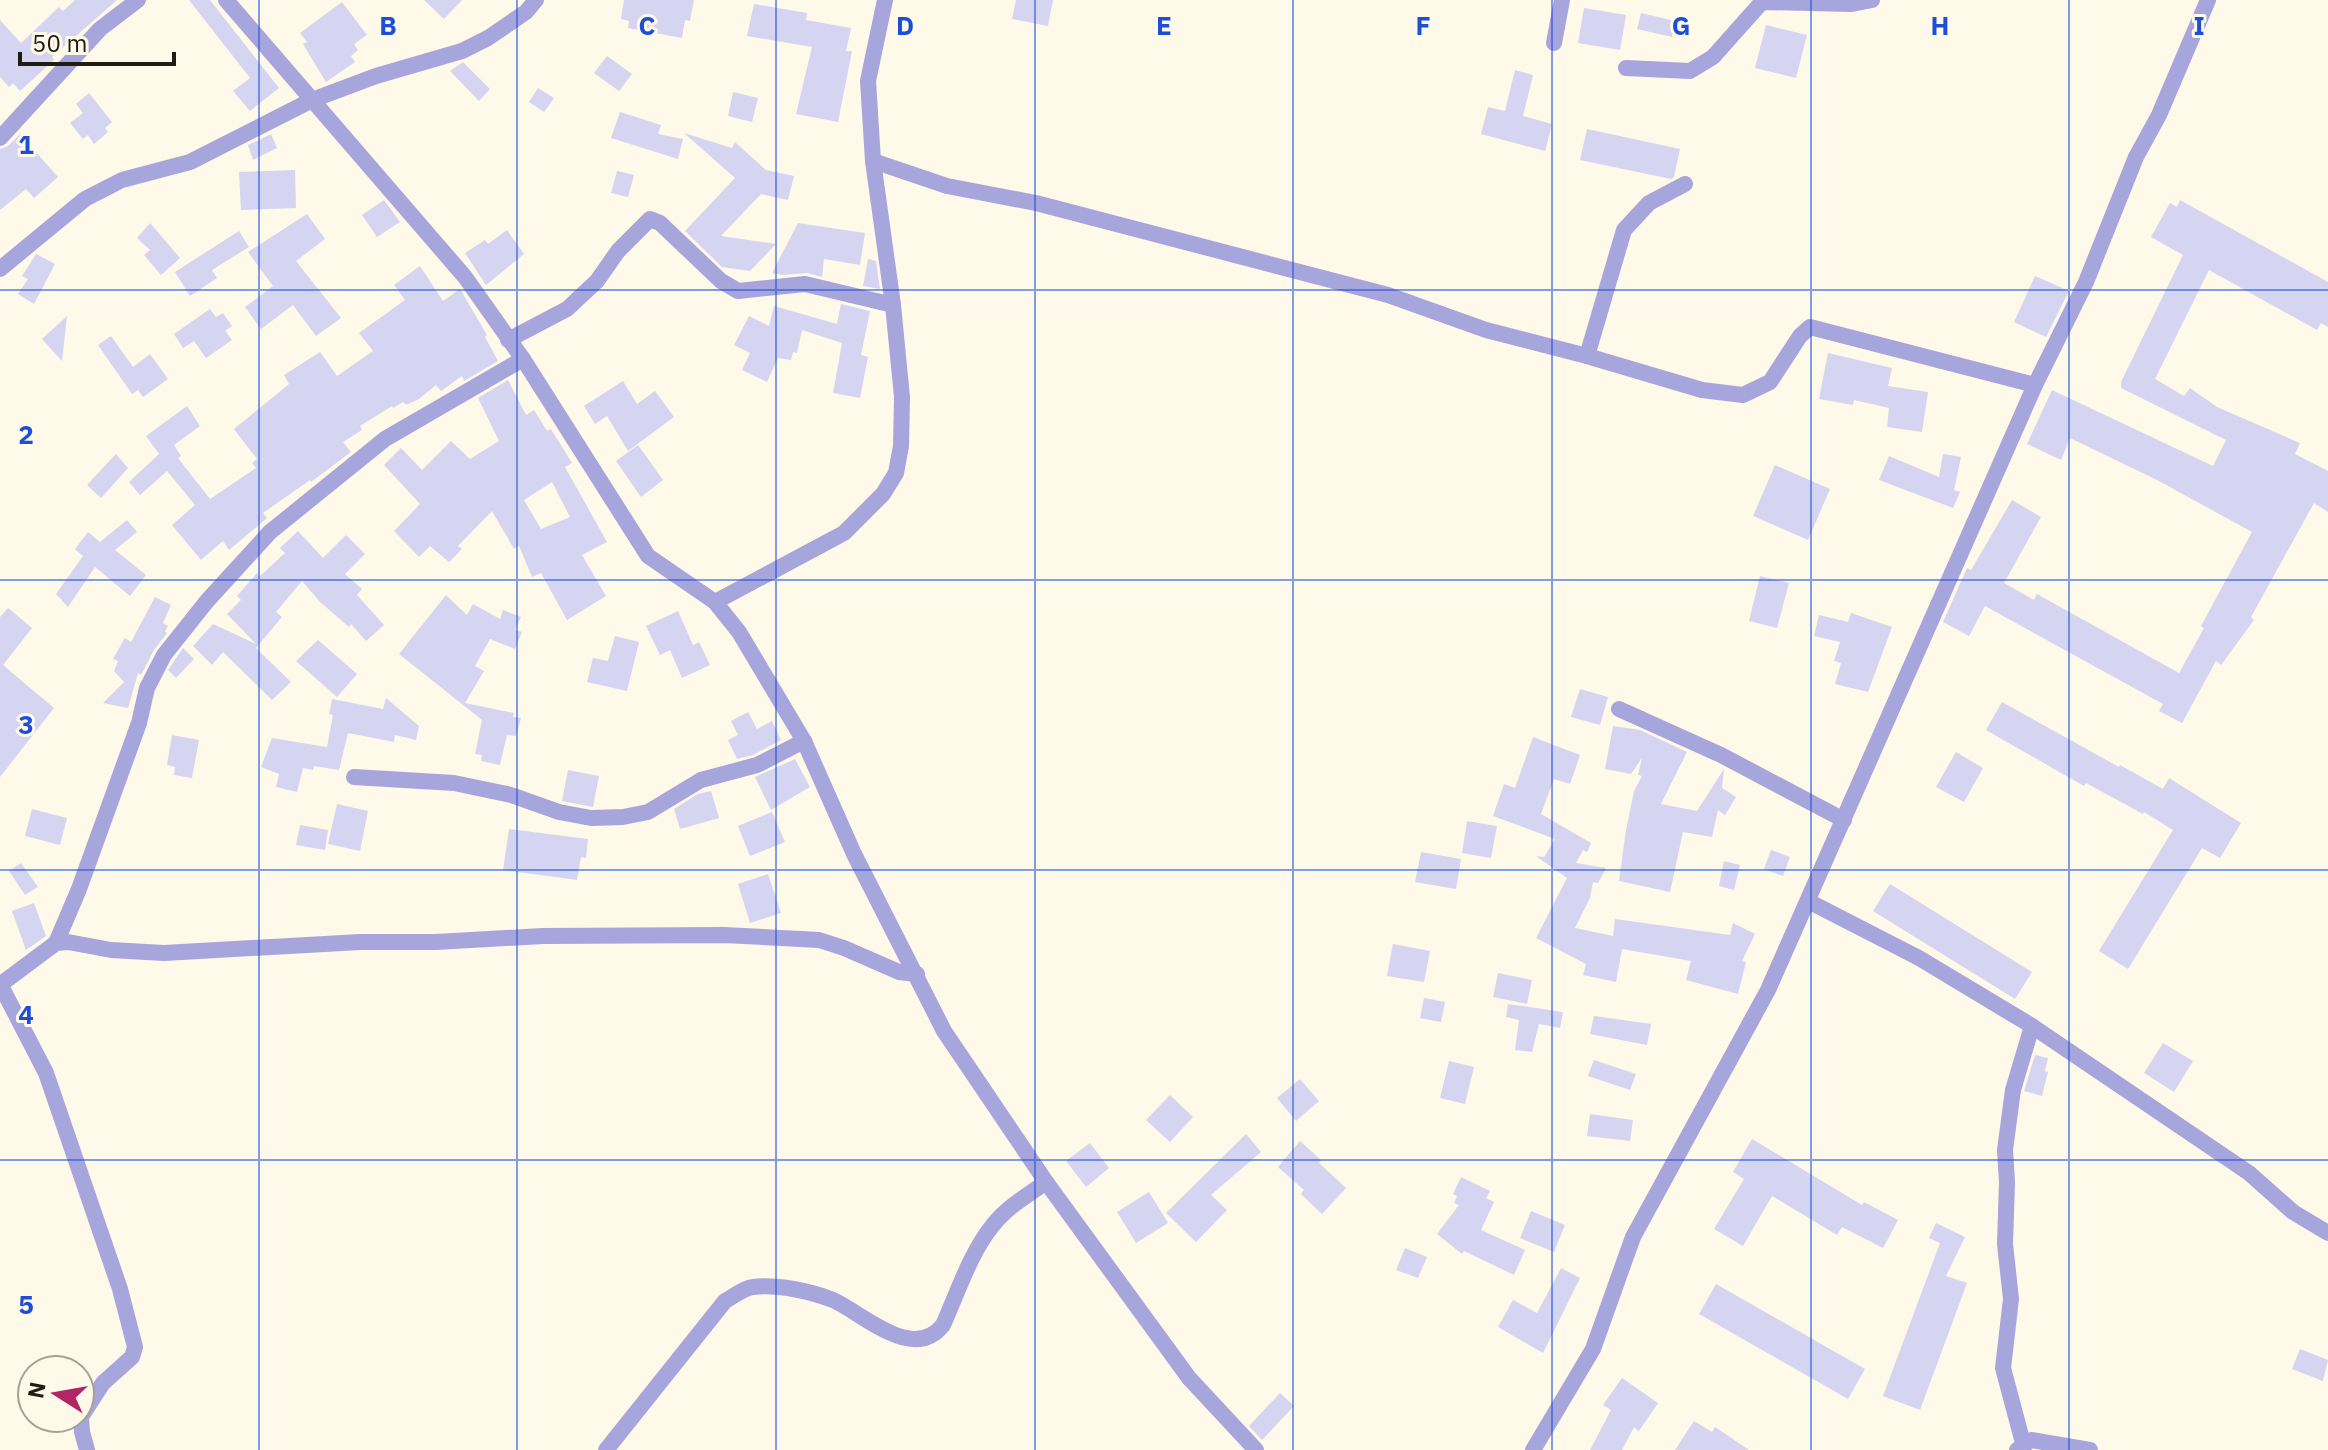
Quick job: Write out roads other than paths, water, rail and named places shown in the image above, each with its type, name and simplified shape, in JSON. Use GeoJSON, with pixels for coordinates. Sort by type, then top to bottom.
{"type":"FeatureCollection","features":[{"type":"Feature","properties":{"kind":"street"},"geometry":{"type":"LineString","coordinates":[[0,138],[100,29],[138,0]]}},
{"type":"Feature","properties":{"kind":"street"},"geometry":{"type":"LineString","coordinates":[[226,0],[465,277],[523,359],[648,556],[715,602],[739,632],[804,741],[854,854],[944,1031],[1046,1182],[1189,1378],[1256,1450]]}},
{"type":"Feature","properties":{"kind":"street"},"geometry":{"type":"LineString","coordinates":[[0,269],[85,199],[122,180],[190,162],[312,100],[376,76],[462,51],[488,38],[526,12],[536,0]]}},
{"type":"Feature","properties":{"kind":"street"},"geometry":{"type":"LineString","coordinates":[[715,602],[844,533],[883,494],[896,473],[901,446],[902,397],[873,161],[868,81],[885,0]]}},
{"type":"Feature","properties":{"kind":"street"},"geometry":{"type":"LineString","coordinates":[[1554,43],[1562,0]]}},
{"type":"Feature","properties":{"kind":"street"},"geometry":{"type":"LineString","coordinates":[[1626,68],[1690,71],[1713,57],[1762,1],[1852,4],[1872,0]]}},
{"type":"Feature","properties":{"kind":"street"},"geometry":{"type":"LineString","coordinates":[[1533,1450],[1593,1349],[1633,1237],[1745,1035],[1808,901],[2035,385],[2086,282],[2136,157],[2159,115],[2208,0]]}},
{"type":"Feature","properties":{"kind":"street"},"geometry":{"type":"LineString","coordinates":[[873,161],[947,186],[1036,203],[1388,295],[1486,330],[1702,390],[1743,395],[1770,382],[1800,336],[1810,327],[2035,385]]}},
{"type":"Feature","properties":{"kind":"street"},"geometry":{"type":"LineString","coordinates":[[1587,356],[1624,230],[1649,203],[1685,184]]}},
{"type":"Feature","properties":{"kind":"street"},"geometry":{"type":"LineString","coordinates":[[508,340],[567,309],[597,281],[618,251],[650,219],[660,223],[721,281],[738,291],[805,284],[893,305]]}},
{"type":"Feature","properties":{"kind":"street"},"geometry":{"type":"LineString","coordinates":[[87,1450],[81,1417],[103,1383],[125,1364],[135,1347],[120,1289],[46,1073],[1,984],[56,943],[79,889],[139,723],[147,688],[164,655],[207,601],[282,523],[385,439],[523,359]]}},
{"type":"Feature","properties":{"kind":"street"},"geometry":{"type":"LineString","coordinates":[[1619,709],[1721,755],[1844,820]]}},
{"type":"Feature","properties":{"kind":"street"},"geometry":{"type":"LineString","coordinates":[[354,777],[454,783],[511,795],[570,814],[591,818],[623,817],[648,812],[701,780],[757,765],[804,741]]}},
{"type":"Feature","properties":{"kind":"street"},"geometry":{"type":"LineString","coordinates":[[1808,901],[1919,958],[2032,1026],[2249,1173],[2293,1212],[2328,1233]]}},
{"type":"Feature","properties":{"kind":"street"},"geometry":{"type":"LineString","coordinates":[[56,943],[164,953],[543,936],[775,936],[819,940],[899,972],[917,974]]}},
{"type":"Feature","properties":{"kind":"street"},"geometry":{"type":"LineString","coordinates":[[2032,1026],[2013,1090],[2005,1150],[2005,1244],[2011,1299],[2003,1368],[2020,1447],[2031,1440],[2090,1450]]}},
{"type":"Feature","properties":{"kind":"street"},"geometry":{"type":"LineString","coordinates":[[606,1450],[725,1301],[750,1287],[807,1292],[832,1300],[899,1337],[915,1340],[936,1334],[984,1236],[1014,1205],[1046,1182]]}}]}
